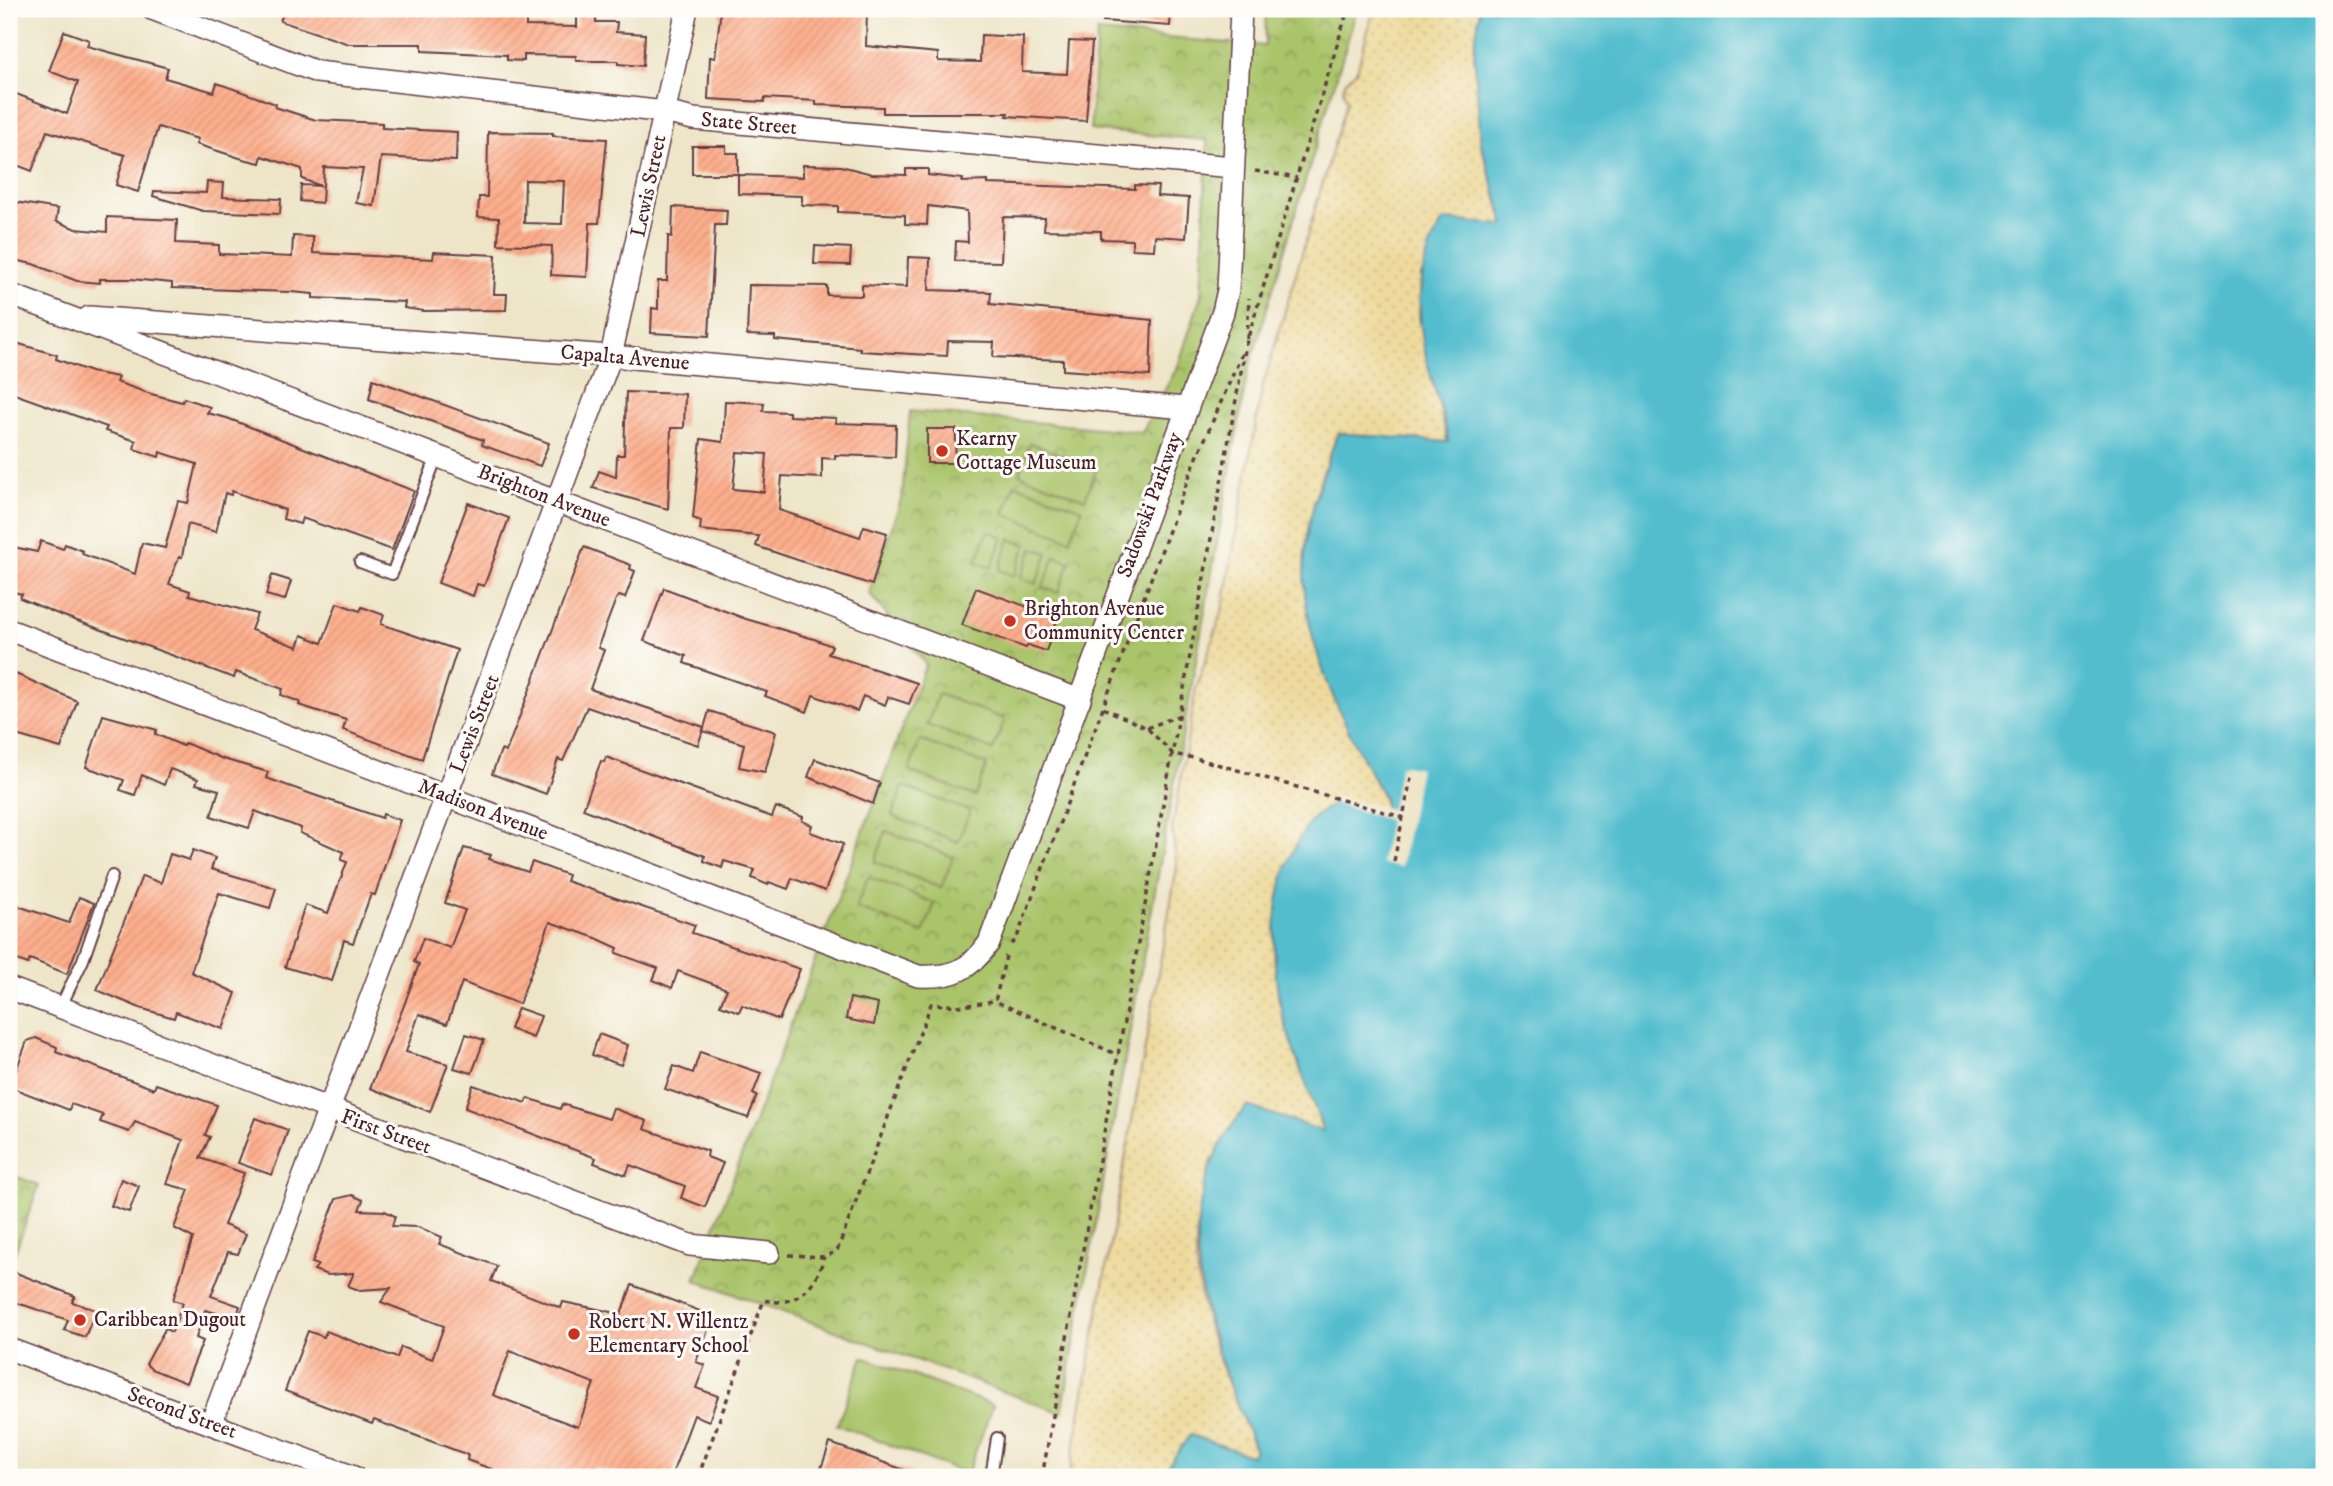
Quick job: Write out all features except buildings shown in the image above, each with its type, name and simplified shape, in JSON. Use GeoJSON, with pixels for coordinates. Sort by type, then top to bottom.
{"type":"FeatureCollection","features":[{"type":"Feature","properties":{"kind":"street","name":"State Street"},"geometry":{"type":"LineString","coordinates":[[152,9],[317,72],[665,112],[693,119],[1233,167]]}},
{"type":"Feature","properties":{"kind":"street","name":"Lewis Street"},"geometry":{"type":"LineString","coordinates":[[211,1424],[559,502],[611,356],[687,9]]}},
{"type":"Feature","properties":{"kind":"street","name":"Sadowski Parkway"},"geometry":{"type":"LineString","coordinates":[[959,973],[976,961],[989,943],[1185,408],[1223,312],[1228,290],[1241,9]]}},
{"type":"Feature","properties":{"kind":"street","name":"Brighton Avenue"},"geometry":{"type":"LineString","coordinates":[[9,294],[1080,700]]}},
{"type":"Feature","properties":{"kind":"street","name":"Capalta Avenue"},"geometry":{"type":"LineString","coordinates":[[64,315],[611,356],[1185,408]]}},
{"type":"Feature","properties":{"kind":"street","name":"Madison Avenue"},"geometry":{"type":"LineString","coordinates":[[9,630],[918,976],[936,977],[959,973]]}},
{"type":"Feature","properties":{"kind":"street","name":"First Street"},"geometry":{"type":"LineString","coordinates":[[9,988],[690,1245],[769,1253]]}},
{"type":"Feature","properties":{"kind":"street","name":"Second Street"},"geometry":{"type":"LineString","coordinates":[[9,1349],[354,1477]]}},
{"type":"Feature","properties":{"kind":"lane"},"geometry":{"type":"LineString","coordinates":[[360,562],[392,574],[437,456]]}},
{"type":"Feature","properties":{"kind":"lane"},"geometry":{"type":"LineString","coordinates":[[60,1008],[83,960],[112,876]]}},
{"type":"Feature","properties":{"kind":"lane"},"geometry":{"type":"LineString","coordinates":[[991,1477],[997,1438]]}},
{"type":"Feature","properties":{"kind":"path"},"geometry":{"type":"LineString","coordinates":[[1042,1477],[1247,344],[1348,9]]}},
{"type":"Feature","properties":{"kind":"path"},"geometry":{"type":"LineString","coordinates":[[1255,171],[1297,178]]}},
{"type":"Feature","properties":{"kind":"path"},"geometry":{"type":"LineString","coordinates":[[1103,708],[1147,728],[1172,754],[1199,759],[1405,818]]}},
{"type":"Feature","properties":{"kind":"path"},"geometry":{"type":"LineString","coordinates":[[1147,728],[1180,715]]}},
{"type":"Feature","properties":{"kind":"path"},"geometry":{"type":"LineString","coordinates":[[1394,861],[1405,818],[1412,773]]}},
{"type":"Feature","properties":{"kind":"path"},"geometry":{"type":"LineString","coordinates":[[769,1253],[824,1257],[836,1251],[931,1003],[962,1006],[995,1001]]}},
{"type":"Feature","properties":{"kind":"path"},"geometry":{"type":"LineString","coordinates":[[698,1477],[764,1300],[775,1303],[799,1297],[819,1278],[824,1257]]}},
{"type":"Feature","properties":{"kind":"sand"},"geometry":{"type":"Polygon","coordinates":[[[1374,9],[1480,9],[1474,52],[1481,144],[1505,226],[1421,275],[1419,318],[1448,443],[1338,433],[1320,480],[1308,528],[1386,810],[1279,1001],[1324,1131],[1212,1159],[1201,1201],[1196,1243],[1200,1295],[1215,1348],[1255,1448],[1253,1456],[1190,1435],[1161,1477],[1069,1477],[1177,867],[1172,830],[1196,688],[1222,612],[1262,389],[1347,100],[1343,90],[1345,82],[1357,70],[1374,9]]]}},
{"type":"Feature","properties":{"kind":"green space"},"geometry":{"type":"Polygon","coordinates":[[[1266,9],[1357,9],[1247,375],[1062,1413],[695,1280],[926,664],[869,593],[902,497],[910,411],[1142,432],[1178,366],[1201,295],[1207,140],[1090,130],[1097,32],[1265,46],[1266,9]]]}},
{"type":"Feature","properties":{"kind":"green space"},"geometry":{"type":"Polygon","coordinates":[[[1030,443],[1097,468],[1085,499],[1019,474],[1030,443]]]}},
{"type":"Feature","properties":{"kind":"green space"},"geometry":{"type":"Polygon","coordinates":[[[1015,484],[1082,509],[1070,540],[1004,514],[1015,484]]]}},
{"type":"Feature","properties":{"kind":"green space"},"geometry":{"type":"Polygon","coordinates":[[[988,531],[1003,537],[991,568],[976,562],[988,531]]]}},
{"type":"Feature","properties":{"kind":"green space"},"geometry":{"type":"Polygon","coordinates":[[[1010,539],[1026,545],[1014,576],[999,570],[1010,539]]]}},
{"type":"Feature","properties":{"kind":"green space"},"geometry":{"type":"Polygon","coordinates":[[[1033,548],[1048,553],[1036,584],[1021,578],[1033,548]]]}},
{"type":"Feature","properties":{"kind":"green space"},"geometry":{"type":"Polygon","coordinates":[[[1055,556],[1070,562],[1058,593],[1043,587],[1055,556]]]}},
{"type":"Feature","properties":{"kind":"green space"},"geometry":{"type":"Polygon","coordinates":[[[938,694],[1005,719],[993,750],[927,725],[938,694]]]}},
{"type":"Feature","properties":{"kind":"green space"},"geometry":{"type":"Polygon","coordinates":[[[920,740],[987,765],[975,796],[909,771],[920,740]]]}},
{"type":"Feature","properties":{"kind":"green space"},"geometry":{"type":"Polygon","coordinates":[[[903,786],[970,811],[958,842],[892,816],[903,786]]]}},
{"type":"Feature","properties":{"kind":"green space"},"geometry":{"type":"Polygon","coordinates":[[[886,831],[953,857],[941,888],[875,862],[886,831]]]}},
{"type":"Feature","properties":{"kind":"green space"},"geometry":{"type":"Polygon","coordinates":[[[868,877],[935,903],[923,933],[856,908],[868,877]]]}},
{"type":"Feature","properties":{"kind":"green space"},"geometry":{"type":"Polygon","coordinates":[[[9,1174],[39,1185],[9,1269],[9,1174]]]}},
{"type":"Feature","properties":{"kind":"green space"},"geometry":{"type":"Polygon","coordinates":[[[863,1357],[993,1405],[967,1474],[837,1425],[863,1357]]]}},
{"type":"Feature","properties":{"kind":"water"},"geometry":{"type":"Polygon","coordinates":[[[1480,9],[2324,9],[2324,1477],[1161,1477],[1190,1435],[1252,1456],[1255,1448],[1221,1362],[1208,1318],[1200,1274],[1198,1231],[1204,1188],[1220,1146],[1247,1106],[1323,1131],[1279,999],[1275,931],[1281,885],[1297,842],[1318,814],[1338,801],[1372,811],[1386,810],[1384,798],[1330,690],[1311,632],[1304,573],[1307,537],[1320,484],[1338,433],[1448,442],[1427,360],[1420,318],[1426,257],[1444,220],[1505,225],[1481,144],[1474,52],[1480,9]]]}},
{"type":"Feature","properties":{"kind":"pier"},"geometry":{"type":"Polygon","coordinates":[[[1400,766],[1420,768],[1401,867],[1381,864],[1389,820],[1330,802],[1339,797],[1391,809],[1400,766]]]}},
{"type":"Feature","properties":{"kind":"place","name":"Kearny Cottage Museum"},"geometry":{"type":"Point","coordinates":[942,451]}},
{"type":"Feature","properties":{"kind":"place","name":"Brighton Avenue Community Center"},"geometry":{"type":"Point","coordinates":[1010,621]}},
{"type":"Feature","properties":{"kind":"place","name":"Caribbean Dugout"},"geometry":{"type":"Point","coordinates":[80,1320]}},
{"type":"Feature","properties":{"kind":"place","name":"Robert N. Willentz Elementary School"},"geometry":{"type":"Point","coordinates":[574,1334]}}]}
